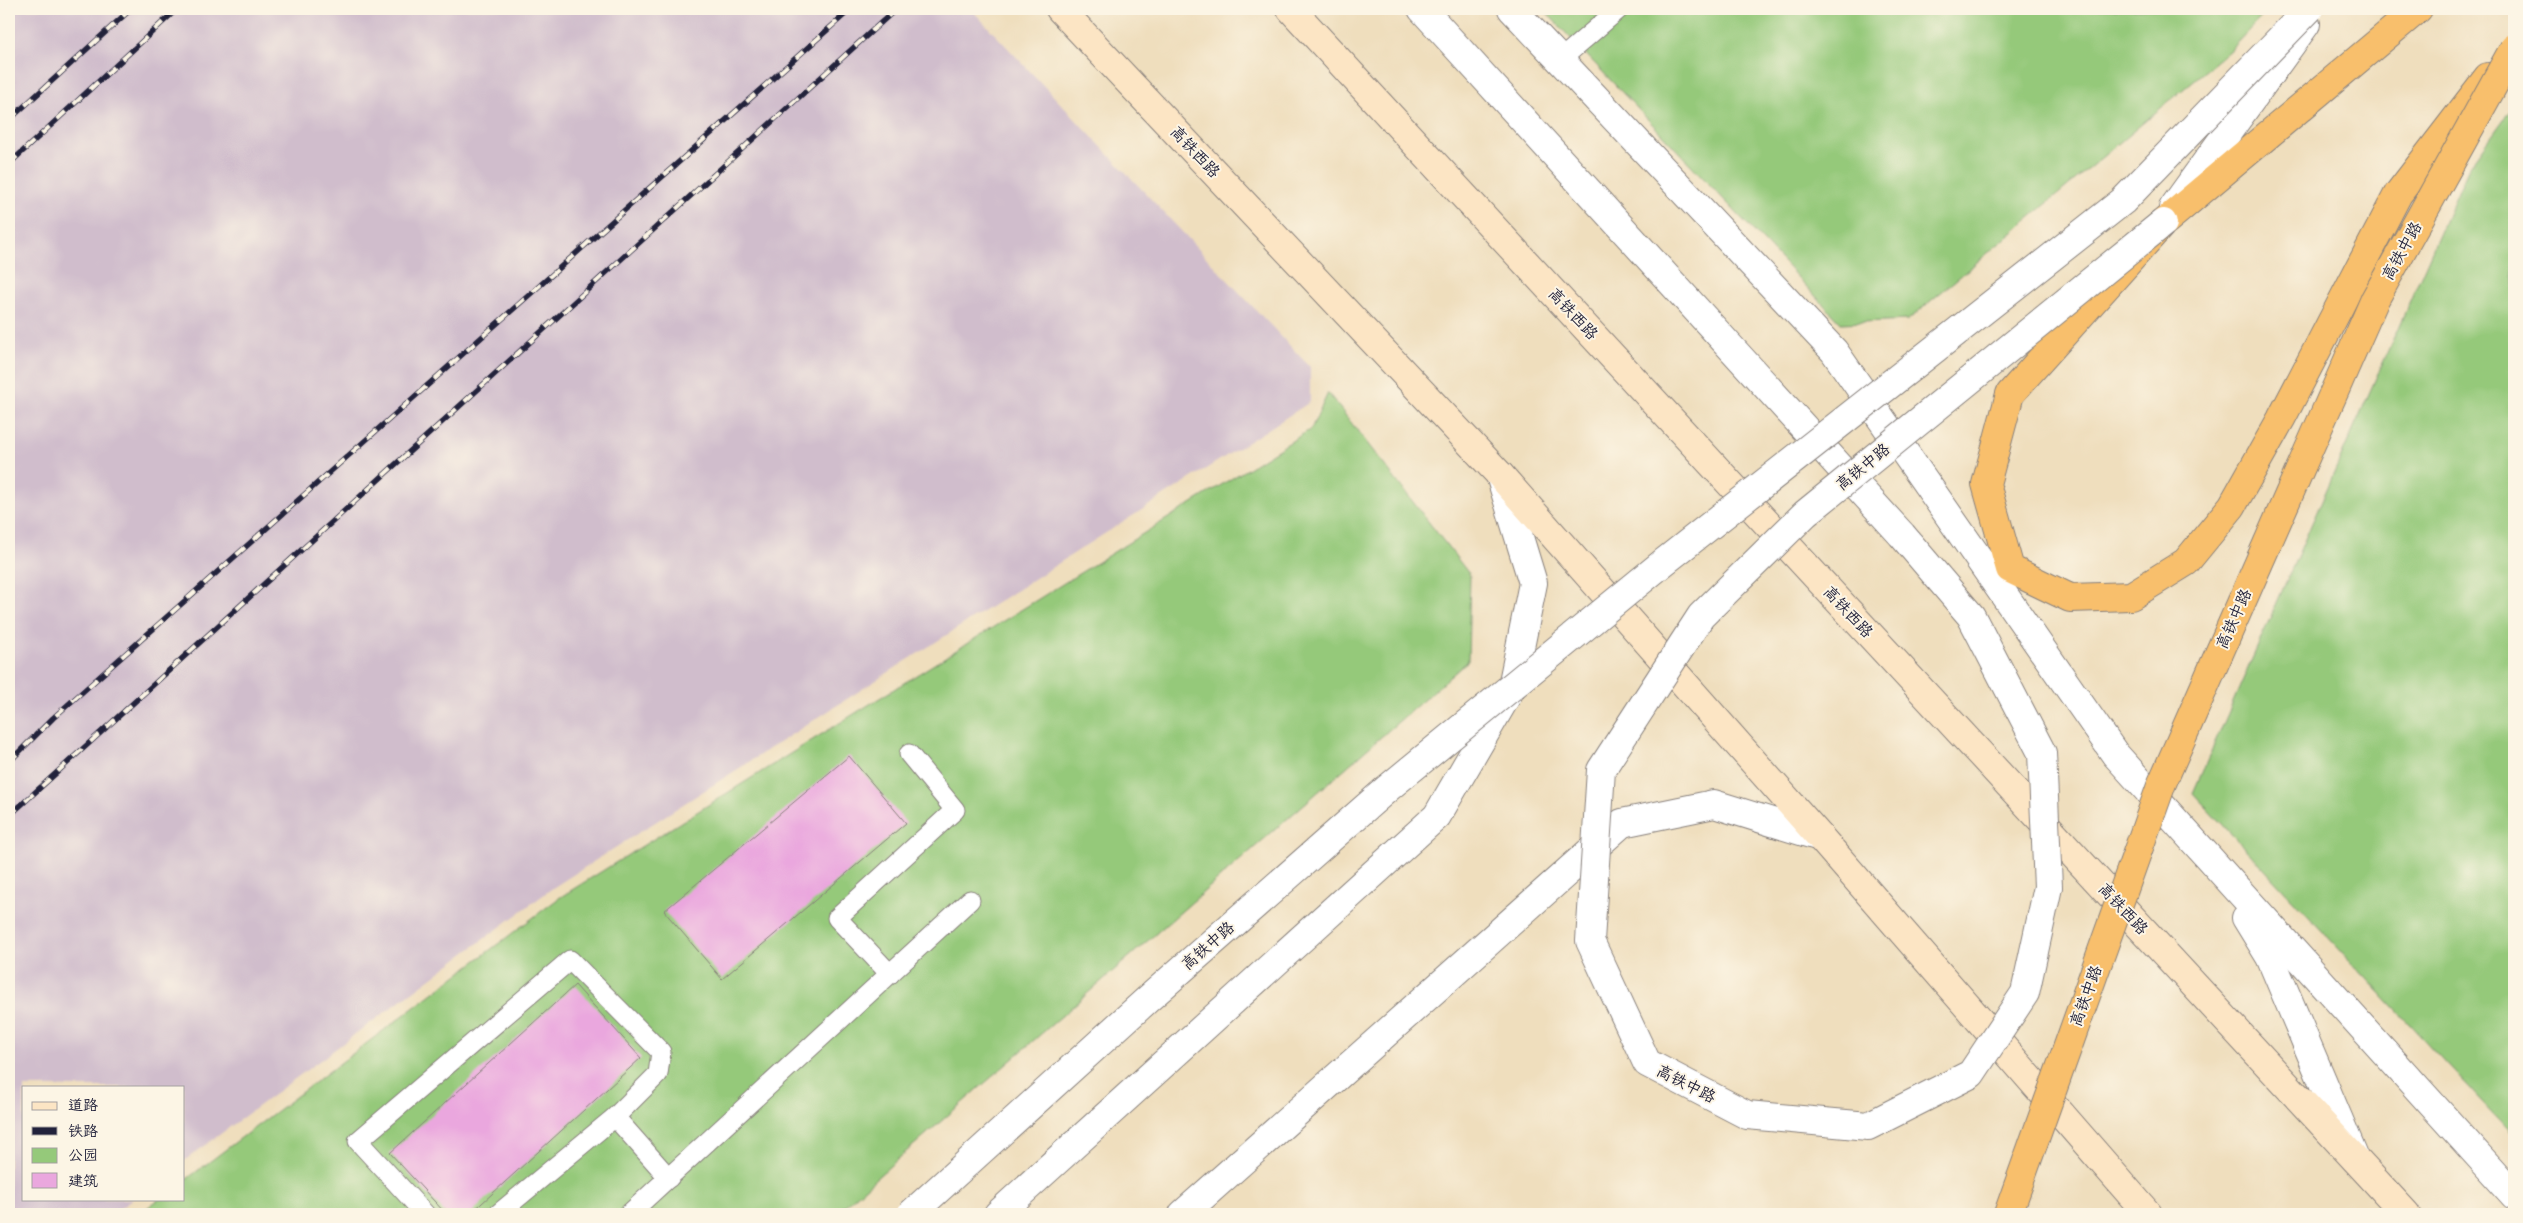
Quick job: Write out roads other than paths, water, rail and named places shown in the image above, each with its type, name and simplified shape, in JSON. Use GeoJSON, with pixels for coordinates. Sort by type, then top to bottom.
{"type":"FeatureCollection","features":[{"type":"Feature","properties":{"kind":"highway","name":"高铁中路"},"geometry":{"type":"LineString","coordinates":[[2163,224],[2418,9]]}},
{"type":"Feature","properties":{"kind":"highway"},"geometry":{"type":"LineString","coordinates":[[2163,224],[2010,394],[1986,484],[2010,569],[2070,598],[2131,596],[2186,562],[2232,506],[2281,419],[2398,194],[2514,43]]}},
{"type":"Feature","properties":{"kind":"highway","name":"高铁中路"},"geometry":{"type":"LineString","coordinates":[[2008,1214],[2162,783],[2375,299],[2514,48]]}},
{"type":"Feature","properties":{"kind":"main road","name":"高铁西路"},"geometry":{"type":"LineString","coordinates":[[1060,9],[1500,475],[1820,837],[2148,1214]]}},
{"type":"Feature","properties":{"kind":"main road","name":"高铁西路"},"geometry":{"type":"LineString","coordinates":[[1291,9],[2406,1214]]}},
{"type":"Feature","properties":{"kind":"street","name":"高铁中路"},"geometry":{"type":"LineString","coordinates":[[1422,9],[1902,535],[1971,616],[2042,754],[2048,886],[2025,992],[1971,1074],[1868,1126],[1747,1115],[1647,1063],[1590,941],[1601,770],[1701,616],[1792,528],[2163,224]]}},
{"type":"Feature","properties":{"kind":"street"},"geometry":{"type":"LineString","coordinates":[[1512,9],[1834,351],[2115,754],[2514,1195]]}},
{"type":"Feature","properties":{"kind":"street","name":"高铁中路"},"geometry":{"type":"LineString","coordinates":[[912,1214],[1148,999],[1388,788],[1664,562],[2123,201],[2308,9]]}},
{"type":"Feature","properties":{"kind":"street"},"geometry":{"type":"LineString","coordinates":[[2163,224],[2317,9]]}},
{"type":"Feature","properties":{"kind":"street"},"geometry":{"type":"LineString","coordinates":[[998,1214],[1437,816],[1512,687],[1533,583],[1500,475]]}},
{"type":"Feature","properties":{"kind":"street"},"geometry":{"type":"LineString","coordinates":[[1183,1214],[1622,823],[1714,804],[1820,837]]}},
{"type":"Feature","properties":{"kind":"street"},"geometry":{"type":"LineString","coordinates":[[2206,855],[2270,956],[2357,1162]]}},
{"type":"Feature","properties":{"kind":"lane"},"geometry":{"type":"LineString","coordinates":[[1560,60],[1619,9]]}},
{"type":"Feature","properties":{"kind":"lane"},"geometry":{"type":"LineString","coordinates":[[890,974],[837,918],[955,810],[909,754]]}},
{"type":"Feature","properties":{"kind":"lane"},"geometry":{"type":"LineString","coordinates":[[629,1214],[970,900]]}},
{"type":"Feature","properties":{"kind":"lane"},"geometry":{"type":"LineString","coordinates":[[425,1214],[358,1141],[570,960],[661,1052],[658,1074],[615,1116],[498,1214]]}},
{"type":"Feature","properties":{"kind":"lane"},"geometry":{"type":"LineString","coordinates":[[615,1116],[669,1178]]}},
{"type":"Feature","properties":{"kind":"railway"},"geometry":{"type":"LineString","coordinates":[[9,120],[131,9]]}},
{"type":"Feature","properties":{"kind":"railway"},"geometry":{"type":"LineString","coordinates":[[9,164],[177,9]]}},
{"type":"Feature","properties":{"kind":"railway"},"geometry":{"type":"LineString","coordinates":[[9,762],[53,718],[851,9]]}},
{"type":"Feature","properties":{"kind":"railway"},"geometry":{"type":"LineString","coordinates":[[9,816],[896,9]]}}]}
